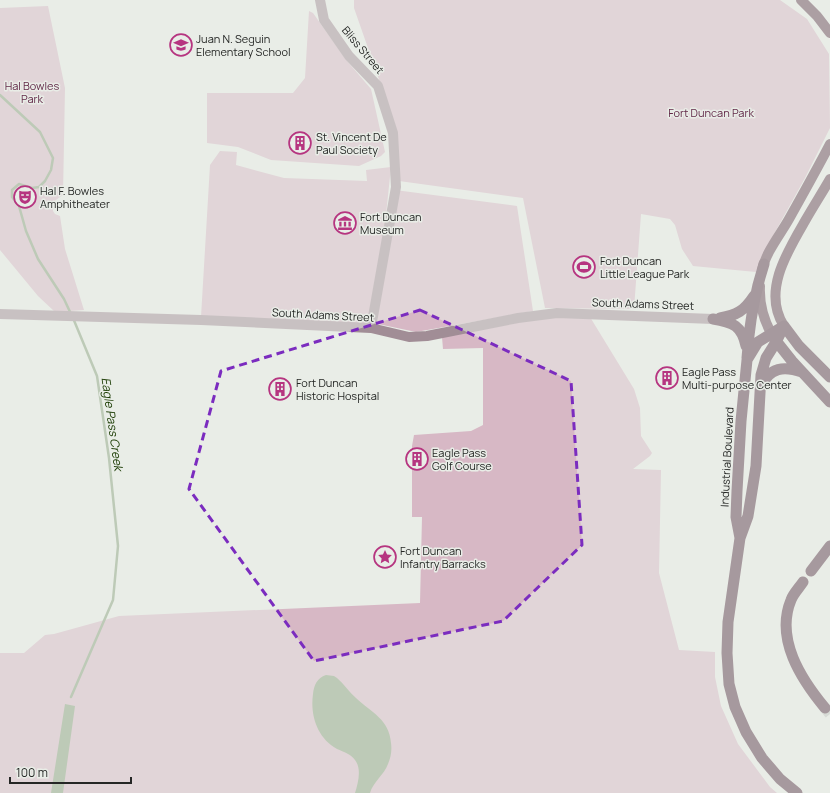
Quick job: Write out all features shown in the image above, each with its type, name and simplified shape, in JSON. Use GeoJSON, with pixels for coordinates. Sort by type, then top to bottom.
{"type":"FeatureCollection","features":[{"type":"Feature","properties":{"kind":"highway"},"geometry":{"type":"LineString","coordinates":[[746,367],[755,293],[764,264]]}},
{"type":"Feature","properties":{"kind":"highway"},"geometry":{"type":"LineString","coordinates":[[713,319],[735,315],[746,307],[755,293]]}},
{"type":"Feature","properties":{"kind":"highway"},"geometry":{"type":"LineString","coordinates":[[713,319],[728,321],[739,329],[745,342],[747,352]]}},
{"type":"Feature","properties":{"kind":"highway"},"geometry":{"type":"LineString","coordinates":[[784,326],[799,346],[830,377]]}},
{"type":"Feature","properties":{"kind":"highway","name":"Industrial Boulevard"},"geometry":{"type":"LineString","coordinates":[[784,326],[774,338],[761,376],[756,466],[748,516],[740,538],[728,622],[727,653],[729,684],[735,707],[746,732],[762,758],[780,779],[797,793]]}},
{"type":"Feature","properties":{"kind":"highway","name":"Industrial Boulevard"},"geometry":{"type":"LineString","coordinates":[[740,538],[736,517],[737,491],[741,421],[747,360],[755,346],[762,338],[774,338]]}},
{"type":"Feature","properties":{"kind":"highway"},"geometry":{"type":"LineString","coordinates":[[774,338],[803,373],[830,402]]}},
{"type":"Feature","properties":{"kind":"highway"},"geometry":{"type":"LineString","coordinates":[[760,390],[764,380],[777,370],[784,368],[803,373]]}},
{"type":"Feature","properties":{"kind":"highway"},"geometry":{"type":"LineString","coordinates":[[811,571],[830,546]]}},
{"type":"Feature","properties":{"kind":"highway"},"geometry":{"type":"LineString","coordinates":[[803,582],[791,599],[786,616],[787,635],[791,653],[800,674],[825,708]]}},
{"type":"Feature","properties":{"kind":"main road"},"geometry":{"type":"LineString","coordinates":[[801,0],[817,16],[830,33]]}},
{"type":"Feature","properties":{"kind":"main road"},"geometry":{"type":"LineString","coordinates":[[774,338],[762,313],[760,296],[764,264],[830,144]]}},
{"type":"Feature","properties":{"kind":"main road"},"geometry":{"type":"LineString","coordinates":[[784,326],[779,319],[775,294],[780,269],[797,235],[830,179]]}},
{"type":"Feature","properties":{"kind":"street","name":"Bliss Street"},"geometry":{"type":"LineString","coordinates":[[320,0],[324,20],[349,56],[378,86],[393,133],[396,187],[371,328]]}},
{"type":"Feature","properties":{"kind":"street","name":"South Adams Street"},"geometry":{"type":"LineString","coordinates":[[0,314],[201,320],[371,328],[409,337],[427,336],[518,318],[557,313],[713,319]]}},
{"type":"Feature","properties":{"kind":"highlighted area"},"geometry":{"type":"Polygon","coordinates":[[[420,310],[571,381],[582,545],[503,621],[314,661],[189,489],[221,371],[420,310]]]}},
{"type":"Feature","properties":{"kind":"green space","name":"Fort Duncan Park"},"geometry":{"type":"Polygon","coordinates":[[[354,0],[780,0],[807,19],[829,54],[830,128],[805,178],[774,234],[756,272],[693,266],[682,249],[675,225],[670,219],[641,214],[634,309],[545,308],[523,198],[399,181],[397,131],[354,8],[354,0]]]}},
{"type":"Feature","properties":{"kind":"green space","name":"Hal Bowles Park"},"geometry":{"type":"Polygon","coordinates":[[[48,6],[65,88],[63,195],[53,202],[53,211],[55,214],[60,216],[65,249],[84,310],[55,312],[38,296],[0,250],[0,8],[48,6]]]}},
{"type":"Feature","properties":{"kind":"green space"},"geometry":{"type":"Polygon","coordinates":[[[309,11],[313,13],[347,61],[371,89],[385,152],[381,156],[359,166],[271,160],[238,147],[207,143],[207,93],[293,93],[305,78],[309,11]]]}},
{"type":"Feature","properties":{"kind":"green space"},"geometry":{"type":"Polygon","coordinates":[[[220,151],[237,152],[236,165],[284,178],[367,181],[366,170],[391,167],[385,224],[368,325],[201,317],[210,165],[220,151]]]}},
{"type":"Feature","properties":{"kind":"green space"},"geometry":{"type":"Polygon","coordinates":[[[395,190],[517,206],[533,311],[416,332],[378,324],[376,302],[395,190]]]}},
{"type":"Feature","properties":{"kind":"green space","name":"Eagle Pass Golf Course"},"geometry":{"type":"Polygon","coordinates":[[[553,317],[590,317],[634,389],[640,408],[641,436],[652,453],[633,469],[661,470],[659,573],[679,650],[715,652],[715,677],[721,706],[738,744],[770,787],[777,793],[0,793],[0,653],[24,653],[45,635],[54,634],[119,616],[420,603],[422,517],[412,517],[412,446],[414,435],[471,431],[483,425],[483,348],[443,349],[442,337],[528,320],[553,317]]]}},
{"type":"Feature","properties":{"kind":"shaded area"},"geometry":{"type":"Polygon","coordinates":[[[326,675],[337,678],[353,696],[379,717],[390,735],[391,756],[384,772],[371,789],[370,793],[355,793],[359,776],[357,764],[353,758],[337,749],[324,739],[316,725],[312,702],[313,691],[318,680],[326,675]]]}},
{"type":"Feature","properties":{"kind":"shaded area"},"geometry":{"type":"Polygon","coordinates":[[[65,704],[75,706],[63,793],[51,793],[65,704]]]}},
{"type":"Feature","properties":{"kind":"waterway","name":"Eagle Pass Creek"},"geometry":{"type":"LineString","coordinates":[[0,95],[40,132],[53,158],[51,170],[45,181],[39,187],[32,188],[19,184],[12,190],[12,197],[19,206],[26,231],[38,259],[64,299],[71,314]]}},
{"type":"Feature","properties":{"kind":"waterway","name":"Eagle Pass Creek"},"geometry":{"type":"LineString","coordinates":[[71,697],[113,600],[118,546],[109,458],[97,376],[73,318]]}},
{"type":"Feature","properties":{"kind":"tunnel"},"geometry":{"type":"LineString","coordinates":[[825,708],[830,714]]}},
{"type":"Feature","properties":{"kind":"place","name":"Juan N. Seguin Elementary School"},"geometry":{"type":"Point","coordinates":[181,45]}},
{"type":"Feature","properties":{"kind":"place","name":"St. Vincent De Paul Society"},"geometry":{"type":"Point","coordinates":[300,143]}},
{"type":"Feature","properties":{"kind":"place","name":"Hal F. Bowles Amphitheater"},"geometry":{"type":"Point","coordinates":[25,197]}},
{"type":"Feature","properties":{"kind":"place","name":"Fort Duncan Museum"},"geometry":{"type":"Point","coordinates":[345,223]}},
{"type":"Feature","properties":{"kind":"place","name":"Fort Duncan Little League Park"},"geometry":{"type":"Point","coordinates":[584,267]}},
{"type":"Feature","properties":{"kind":"place","name":"Eagle Pass Multi-purpose Center"},"geometry":{"type":"Point","coordinates":[667,378]}},
{"type":"Feature","properties":{"kind":"place","name":"Fort Duncan Historic Hospital"},"geometry":{"type":"Point","coordinates":[280,389]}},
{"type":"Feature","properties":{"kind":"place","name":"Eagle Pass Golf Course"},"geometry":{"type":"Point","coordinates":[417,459]}},
{"type":"Feature","properties":{"kind":"place","name":"Fort Duncan Infantry Barracks"},"geometry":{"type":"Point","coordinates":[385,557]}}]}
